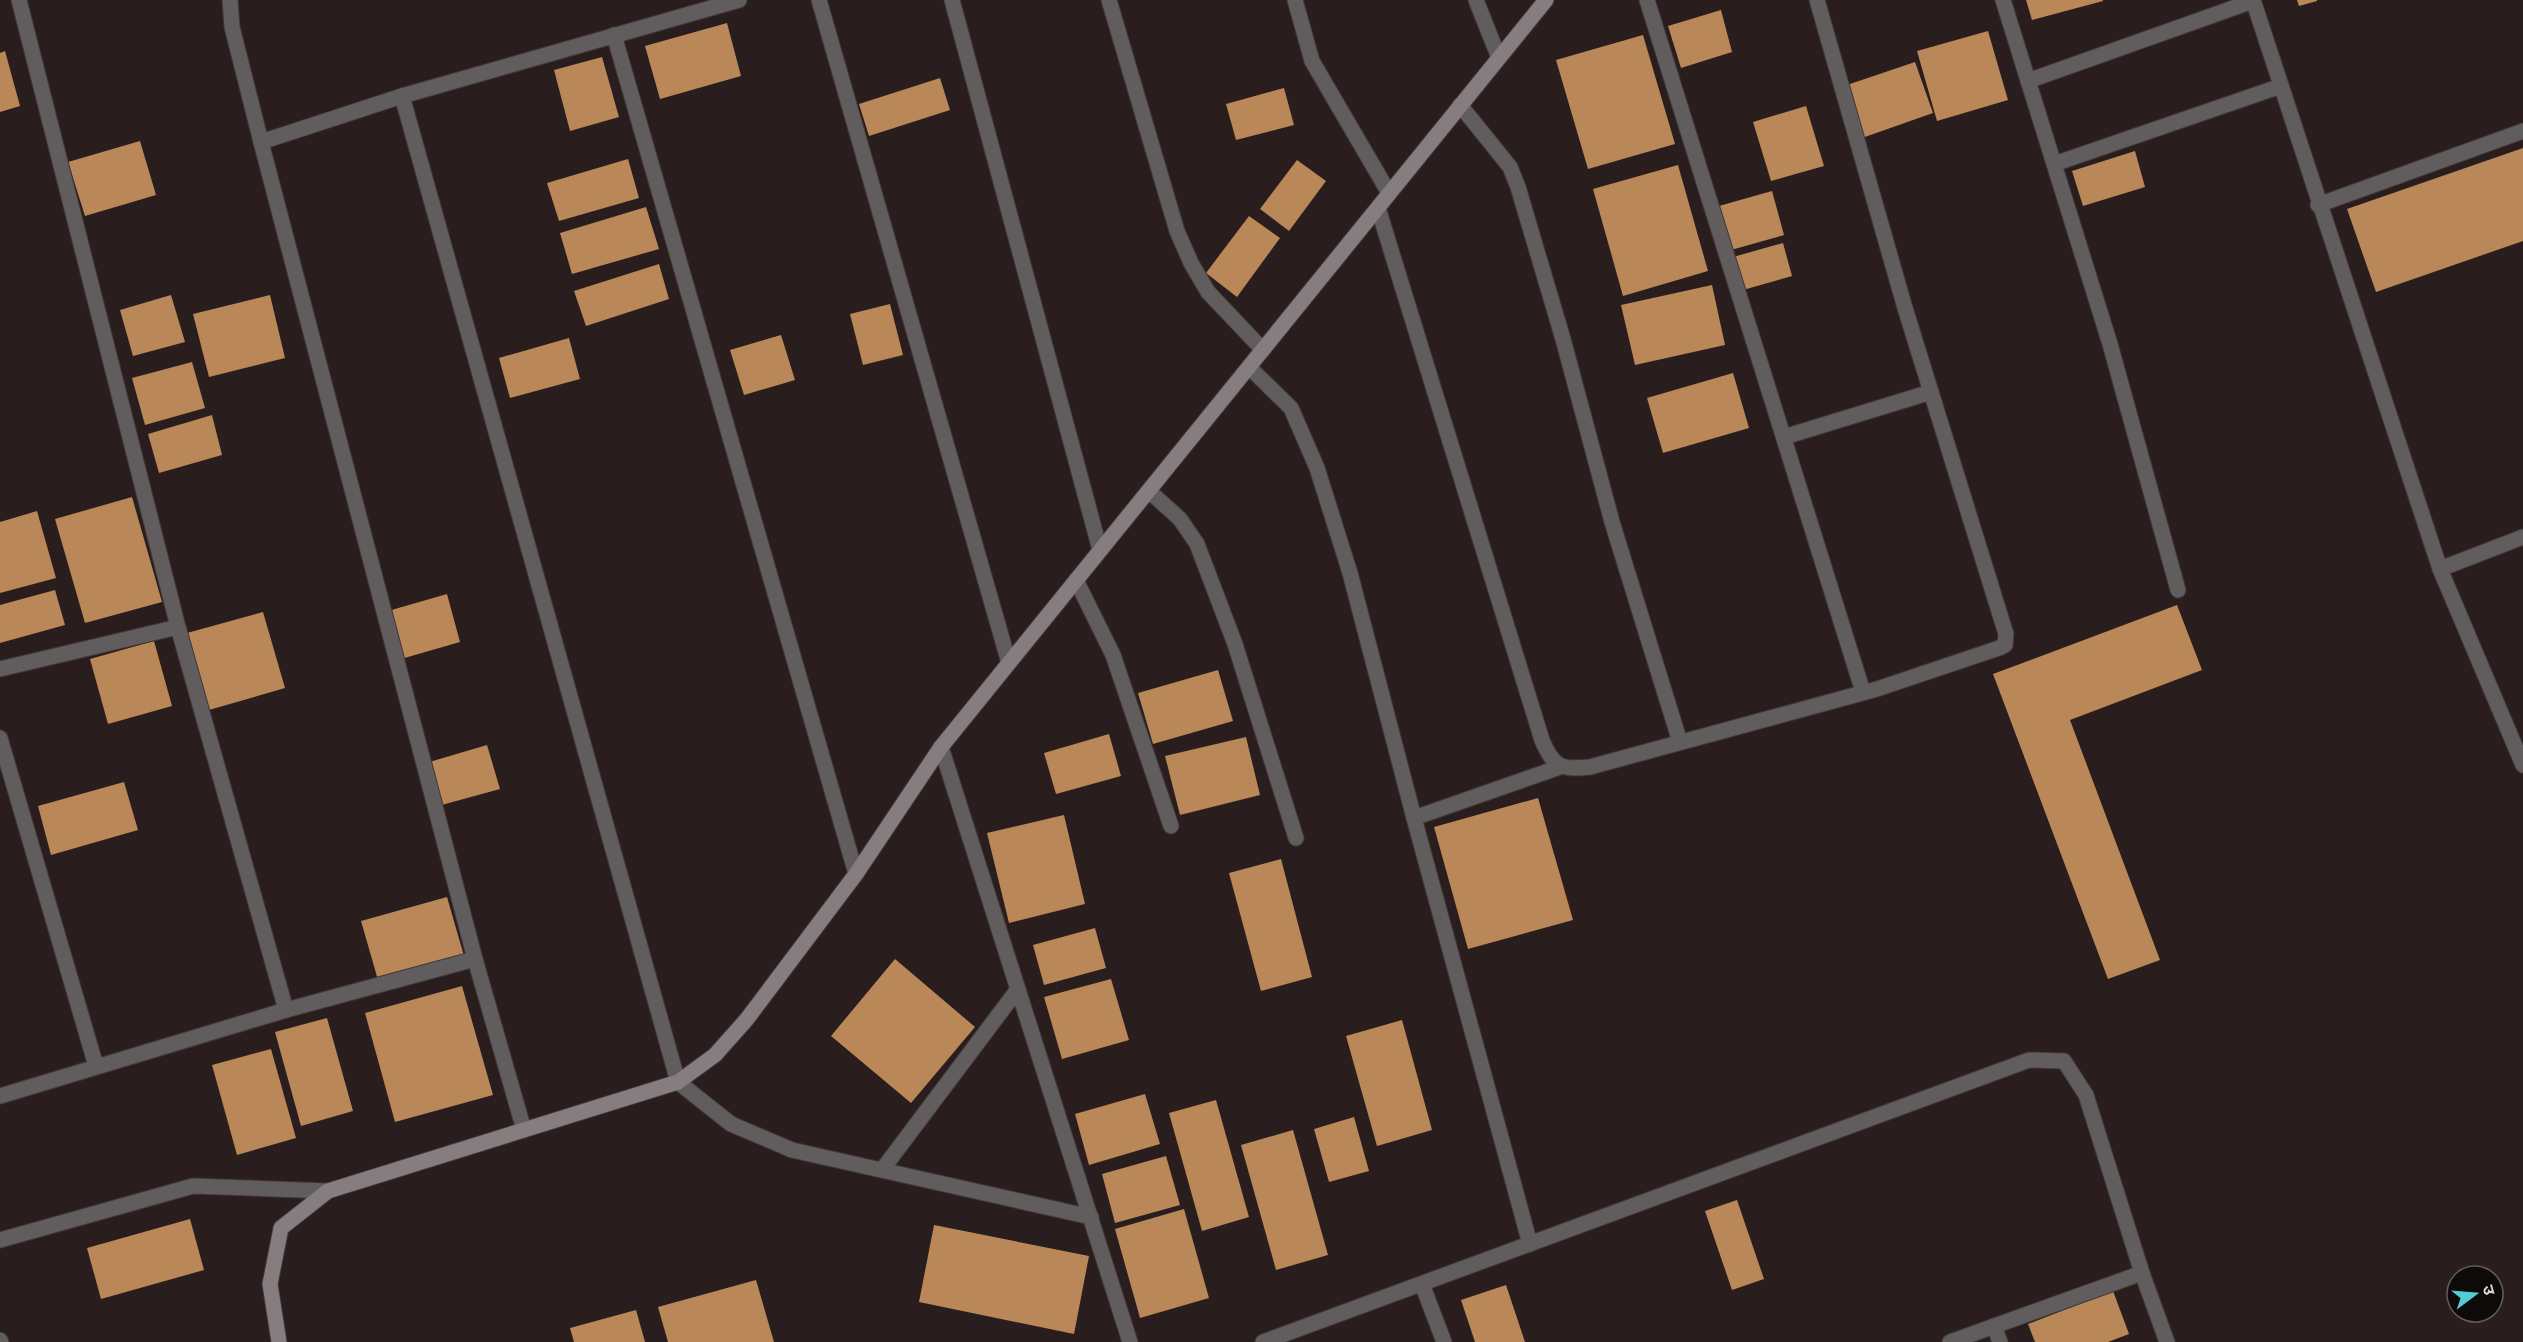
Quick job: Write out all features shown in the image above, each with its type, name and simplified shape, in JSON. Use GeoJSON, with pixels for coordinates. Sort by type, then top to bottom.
{"type":"FeatureCollection","features":[{"type":"Feature","properties":{"kind":"street"},"geometry":{"type":"LineString","coordinates":[[19,0],[178,627],[285,1010]]}},
{"type":"Feature","properties":{"kind":"street"},"geometry":{"type":"LineString","coordinates":[[230,0],[231,27],[475,959],[524,1130]]}},
{"type":"Feature","properties":{"kind":"street"},"geometry":{"type":"LineString","coordinates":[[261,142],[402,96],[739,0]]}},
{"type":"Feature","properties":{"kind":"street"},"geometry":{"type":"LineString","coordinates":[[819,0],[1009,663]]}},
{"type":"Feature","properties":{"kind":"street"},"geometry":{"type":"LineString","coordinates":[[952,0],[1100,550]]}},
{"type":"Feature","properties":{"kind":"street"},"geometry":{"type":"LineString","coordinates":[[1109,0],[1177,231],[1191,263],[1208,292],[1263,350]]}},
{"type":"Feature","properties":{"kind":"street"},"geometry":{"type":"LineString","coordinates":[[1295,0],[1312,61],[1389,193]]}},
{"type":"Feature","properties":{"kind":"street"},"geometry":{"type":"LineString","coordinates":[[1476,0],[1499,58]]}},
{"type":"Feature","properties":{"kind":"street"},"geometry":{"type":"LineString","coordinates":[[0,1240],[193,1186],[328,1191],[678,1082],[715,1055],[747,1019],[856,874],[941,747],[1546,0]]}},
{"type":"Feature","properties":{"kind":"street"},"geometry":{"type":"LineString","coordinates":[[1647,0],[1863,692]]}},
{"type":"Feature","properties":{"kind":"street"},"geometry":{"type":"LineString","coordinates":[[1414,818],[1560,767],[1572,769],[1590,767],[1863,692],[2005,645],[2006,639],[1930,392],[1817,0]]}},
{"type":"Feature","properties":{"kind":"street"},"geometry":{"type":"LineString","coordinates":[[2003,0],[2110,344],[2178,590]]}},
{"type":"Feature","properties":{"kind":"street"},"geometry":{"type":"LineString","coordinates":[[2028,81],[2253,0],[2318,204],[2440,569],[2523,765]]}},
{"type":"Feature","properties":{"kind":"street"},"geometry":{"type":"LineString","coordinates":[[614,35],[856,874]]}},
{"type":"Feature","properties":{"kind":"street"},"geometry":{"type":"LineString","coordinates":[[2054,164],[2281,87]]}},
{"type":"Feature","properties":{"kind":"street"},"geometry":{"type":"LineString","coordinates":[[402,96],[678,1082],[731,1124],[792,1150],[1090,1217]]}},
{"type":"Feature","properties":{"kind":"street"},"geometry":{"type":"LineString","coordinates":[[1460,105],[1510,166],[1518,187],[1563,339],[1612,522],[1680,742]]}},
{"type":"Feature","properties":{"kind":"street"},"geometry":{"type":"LineString","coordinates":[[2318,204],[2523,131]]}},
{"type":"Feature","properties":{"kind":"street"},"geometry":{"type":"LineString","coordinates":[[1378,208],[1542,740],[1548,755],[1560,767]]}},
{"type":"Feature","properties":{"kind":"street"},"geometry":{"type":"LineString","coordinates":[[1249,367],[1291,408],[1317,468],[1350,573],[1530,1244]]}},
{"type":"Feature","properties":{"kind":"street"},"geometry":{"type":"LineString","coordinates":[[1784,437],[1930,392]]}},
{"type":"Feature","properties":{"kind":"street"},"geometry":{"type":"LineString","coordinates":[[1149,490],[1180,519],[1197,544],[1235,644],[1296,838]]}},
{"type":"Feature","properties":{"kind":"street"},"geometry":{"type":"LineString","coordinates":[[2440,569],[2523,537]]}},
{"type":"Feature","properties":{"kind":"street"},"geometry":{"type":"LineString","coordinates":[[1076,580],[1113,656],[1171,826]]}},
{"type":"Feature","properties":{"kind":"street"},"geometry":{"type":"LineString","coordinates":[[0,669],[178,627]]}},
{"type":"Feature","properties":{"kind":"street"},"geometry":{"type":"LineString","coordinates":[[0,738],[96,1066]]}},
{"type":"Feature","properties":{"kind":"street"},"geometry":{"type":"LineString","coordinates":[[941,747],[1130,1342]]}},
{"type":"Feature","properties":{"kind":"street"},"geometry":{"type":"LineString","coordinates":[[0,1096],[285,1010],[475,959]]}},
{"type":"Feature","properties":{"kind":"street"},"geometry":{"type":"LineString","coordinates":[[882,1170],[1018,989]]}},
{"type":"Feature","properties":{"kind":"street"},"geometry":{"type":"LineString","coordinates":[[1263,1342],[2029,1060],[2064,1061],[2086,1095],[2142,1273],[2167,1342]]}},
{"type":"Feature","properties":{"kind":"street"},"geometry":{"type":"LineString","coordinates":[[279,1342],[270,1284],[281,1228],[328,1191]]}},
{"type":"Feature","properties":{"kind":"street"},"geometry":{"type":"LineString","coordinates":[[1950,1342],[2142,1273]]}},
{"type":"Feature","properties":{"kind":"street"},"geometry":{"type":"LineString","coordinates":[[1422,1284],[1444,1342]]}},
{"type":"Feature","properties":{"kind":"street"},"geometry":{"type":"LineString","coordinates":[[1994,1326],[2000,1342]]}},
{"type":"Feature","properties":{"kind":"building"},"geometry":{"type":"Polygon","coordinates":[[[2026,0],[2103,0],[2103,1],[2032,20],[2026,0]]]}},
{"type":"Feature","properties":{"kind":"building"},"geometry":{"type":"Polygon","coordinates":[[[2297,0],[2317,0],[2317,1],[2299,6],[2297,0]]]}},
{"type":"Feature","properties":{"kind":"building"},"geometry":{"type":"Polygon","coordinates":[[[1721,10],[1732,52],[1681,68],[1668,26],[1721,10]]]}},
{"type":"Feature","properties":{"kind":"building"},"geometry":{"type":"Polygon","coordinates":[[[727,23],[741,76],[660,99],[645,46],[727,23]]]}},
{"type":"Feature","properties":{"kind":"building"},"geometry":{"type":"Polygon","coordinates":[[[1988,31],[2008,100],[1937,121],[1917,51],[1988,31]]]}},
{"type":"Feature","properties":{"kind":"building"},"geometry":{"type":"Polygon","coordinates":[[[1643,35],[1675,144],[1588,169],[1556,60],[1643,35]]]}},
{"type":"Feature","properties":{"kind":"building"},"geometry":{"type":"Polygon","coordinates":[[[5,51],[20,106],[0,112],[0,53],[5,51]]]}},
{"type":"Feature","properties":{"kind":"building"},"geometry":{"type":"Polygon","coordinates":[[[602,57],[619,117],[570,131],[554,70],[602,57]]]}},
{"type":"Feature","properties":{"kind":"building"},"geometry":{"type":"Polygon","coordinates":[[[1915,62],[1933,113],[1862,138],[1844,86],[1915,62]]]}},
{"type":"Feature","properties":{"kind":"building"},"geometry":{"type":"Polygon","coordinates":[[[940,78],[950,110],[869,136],[859,104],[940,78]]]}},
{"type":"Feature","properties":{"kind":"building"},"geometry":{"type":"Polygon","coordinates":[[[1284,88],[1294,125],[1236,140],[1226,104],[1284,88]]]}},
{"type":"Feature","properties":{"kind":"building"},"geometry":{"type":"Polygon","coordinates":[[[1806,106],[1824,166],[1771,181],[1753,122],[1806,106]]]}},
{"type":"Feature","properties":{"kind":"building"},"geometry":{"type":"Polygon","coordinates":[[[140,141],[156,195],[85,216],[68,162],[140,141]]]}},
{"type":"Feature","properties":{"kind":"building"},"geometry":{"type":"Polygon","coordinates":[[[2523,148],[2523,241],[2376,292],[2347,209],[2523,148]]]}},
{"type":"Feature","properties":{"kind":"building"},"geometry":{"type":"Polygon","coordinates":[[[2135,151],[2145,187],[2083,206],[2072,171],[2135,151]]]}},
{"type":"Feature","properties":{"kind":"building"},"geometry":{"type":"Polygon","coordinates":[[[628,159],[639,198],[559,221],[547,183],[628,159]]]}},
{"type":"Feature","properties":{"kind":"building"},"geometry":{"type":"Polygon","coordinates":[[[1297,160],[1326,181],[1289,231],[1260,209],[1297,160]]]}},
{"type":"Feature","properties":{"kind":"building"},"geometry":{"type":"Polygon","coordinates":[[[1678,165],[1708,271],[1623,296],[1593,189],[1678,165]]]}},
{"type":"Feature","properties":{"kind":"building"},"geometry":{"type":"Polygon","coordinates":[[[1772,191],[1784,235],[1731,250],[1719,206],[1772,191]]]}},
{"type":"Feature","properties":{"kind":"building"},"geometry":{"type":"Polygon","coordinates":[[[646,207],[659,249],[572,274],[560,233],[646,207]]]}},
{"type":"Feature","properties":{"kind":"building"},"geometry":{"type":"Polygon","coordinates":[[[1249,216],[1280,238],[1237,297],[1206,273],[1249,216]]]}},
{"type":"Feature","properties":{"kind":"building"},"geometry":{"type":"Polygon","coordinates":[[[1783,243],[1792,276],[1743,290],[1733,257],[1783,243]]]}},
{"type":"Feature","properties":{"kind":"building"},"geometry":{"type":"Polygon","coordinates":[[[659,264],[669,299],[586,326],[574,291],[659,264]]]}},
{"type":"Feature","properties":{"kind":"building"},"geometry":{"type":"Polygon","coordinates":[[[1712,285],[1725,345],[1635,365],[1621,305],[1712,285]]]}},
{"type":"Feature","properties":{"kind":"building"},"geometry":{"type":"Polygon","coordinates":[[[171,295],[185,342],[133,356],[120,310],[171,295]]]}},
{"type":"Feature","properties":{"kind":"building"},"geometry":{"type":"Polygon","coordinates":[[[270,295],[285,358],[209,377],[193,314],[270,295]]]}},
{"type":"Feature","properties":{"kind":"building"},"geometry":{"type":"Polygon","coordinates":[[[890,304],[903,355],[863,365],[850,314],[890,304]]]}},
{"type":"Feature","properties":{"kind":"building"},"geometry":{"type":"Polygon","coordinates":[[[781,335],[795,380],[744,395],[730,350],[781,335]]]}},
{"type":"Feature","properties":{"kind":"building"},"geometry":{"type":"Polygon","coordinates":[[[569,338],[580,379],[510,398],[499,358],[569,338]]]}},
{"type":"Feature","properties":{"kind":"building"},"geometry":{"type":"Polygon","coordinates":[[[192,362],[205,408],[145,425],[132,378],[192,362]]]}},
{"type":"Feature","properties":{"kind":"building"},"geometry":{"type":"Polygon","coordinates":[[[1733,373],[1749,428],[1663,453],[1647,398],[1733,373]]]}},
{"type":"Feature","properties":{"kind":"building"},"geometry":{"type":"Polygon","coordinates":[[[212,415],[222,455],[159,473],[148,434],[212,415]]]}},
{"type":"Feature","properties":{"kind":"building"},"geometry":{"type":"Polygon","coordinates":[[[132,497],[162,602],[85,623],[55,519],[132,497]]]}},
{"type":"Feature","properties":{"kind":"building"},"geometry":{"type":"Polygon","coordinates":[[[37,511],[56,578],[0,593],[0,522],[37,511]]]}},
{"type":"Feature","properties":{"kind":"building"},"geometry":{"type":"Polygon","coordinates":[[[55,590],[65,625],[0,643],[0,605],[55,590]]]}},
{"type":"Feature","properties":{"kind":"building"},"geometry":{"type":"Polygon","coordinates":[[[447,594],[460,642],[401,659],[388,611],[447,594]]]}},
{"type":"Feature","properties":{"kind":"building"},"geometry":{"type":"Polygon","coordinates":[[[2177,605],[2202,670],[2070,720],[2160,960],[2108,979],[1993,674],[2177,605]]]}},
{"type":"Feature","properties":{"kind":"building"},"geometry":{"type":"Polygon","coordinates":[[[263,612],[285,688],[209,710],[187,633],[263,612]]]}},
{"type":"Feature","properties":{"kind":"building"},"geometry":{"type":"Polygon","coordinates":[[[154,641],[172,706],[108,724],[90,659],[154,641]]]}},
{"type":"Feature","properties":{"kind":"building"},"geometry":{"type":"Polygon","coordinates":[[[1218,670],[1233,721],[1153,744],[1138,693],[1218,670]]]}},
{"type":"Feature","properties":{"kind":"building"},"geometry":{"type":"Polygon","coordinates":[[[1109,734],[1121,776],[1056,794],[1044,753],[1109,734]]]}},
{"type":"Feature","properties":{"kind":"building"},"geometry":{"type":"Polygon","coordinates":[[[1246,737],[1260,795],[1180,815],[1165,756],[1246,737]]]}},
{"type":"Feature","properties":{"kind":"building"},"geometry":{"type":"Polygon","coordinates":[[[487,745],[500,789],[438,806],[426,763],[487,745]]]}},
{"type":"Feature","properties":{"kind":"building"},"geometry":{"type":"Polygon","coordinates":[[[124,782],[138,830],[51,855],[38,806],[124,782]]]}},
{"type":"Feature","properties":{"kind":"building"},"geometry":{"type":"Polygon","coordinates":[[[1538,798],[1573,920],[1468,949],[1434,827],[1538,798]]]}},
{"type":"Feature","properties":{"kind":"building"},"geometry":{"type":"Polygon","coordinates":[[[1064,815],[1085,904],[1009,923],[987,833],[1064,815]]]}},
{"type":"Feature","properties":{"kind":"building"},"geometry":{"type":"Polygon","coordinates":[[[1281,859],[1312,977],[1261,991],[1229,873],[1281,859]]]}},
{"type":"Feature","properties":{"kind":"building"},"geometry":{"type":"Polygon","coordinates":[[[447,897],[464,956],[378,980],[361,921],[447,897]]]}},
{"type":"Feature","properties":{"kind":"building"},"geometry":{"type":"Polygon","coordinates":[[[1095,928],[1106,968],[1044,985],[1033,945],[1095,928]]]}},
{"type":"Feature","properties":{"kind":"building"},"geometry":{"type":"Polygon","coordinates":[[[895,959],[975,1027],[911,1103],[831,1036],[895,959]]]}},
{"type":"Feature","properties":{"kind":"building"},"geometry":{"type":"Polygon","coordinates":[[[1111,979],[1129,1040],[1062,1059],[1044,997],[1111,979]]]}},
{"type":"Feature","properties":{"kind":"building"},"geometry":{"type":"Polygon","coordinates":[[[462,986],[493,1095],[395,1122],[365,1013],[462,986]]]}},
{"type":"Feature","properties":{"kind":"building"},"geometry":{"type":"Polygon","coordinates":[[[327,1018],[353,1111],[301,1126],[275,1032],[327,1018]]]}},
{"type":"Feature","properties":{"kind":"building"},"geometry":{"type":"Polygon","coordinates":[[[1402,1020],[1432,1130],[1377,1146],[1346,1036],[1402,1020]]]}},
{"type":"Feature","properties":{"kind":"building"},"geometry":{"type":"Polygon","coordinates":[[[271,1049],[296,1138],[237,1155],[212,1065],[271,1049]]]}},
{"type":"Feature","properties":{"kind":"building"},"geometry":{"type":"Polygon","coordinates":[[[1145,1094],[1160,1144],[1089,1165],[1075,1114],[1145,1094]]]}},
{"type":"Feature","properties":{"kind":"building"},"geometry":{"type":"Polygon","coordinates":[[[1216,1100],[1249,1217],[1202,1231],[1169,1113],[1216,1100]]]}},
{"type":"Feature","properties":{"kind":"building"},"geometry":{"type":"Polygon","coordinates":[[[1354,1117],[1369,1171],[1329,1182],[1314,1129],[1354,1117]]]}},
{"type":"Feature","properties":{"kind":"building"},"geometry":{"type":"Polygon","coordinates":[[[1293,1130],[1328,1255],[1276,1270],[1241,1145],[1293,1130]]]}},
{"type":"Feature","properties":{"kind":"building"},"geometry":{"type":"Polygon","coordinates":[[[1166,1156],[1180,1205],[1115,1223],[1102,1174],[1166,1156]]]}},
{"type":"Feature","properties":{"kind":"building"},"geometry":{"type":"Polygon","coordinates":[[[1737,1200],[1764,1279],[1732,1290],[1705,1211],[1737,1200]]]}},
{"type":"Feature","properties":{"kind":"building"},"geometry":{"type":"Polygon","coordinates":[[[1184,1209],[1209,1298],[1140,1318],[1115,1229],[1184,1209]]]}},
{"type":"Feature","properties":{"kind":"building"},"geometry":{"type":"Polygon","coordinates":[[[190,1219],[204,1270],[101,1299],[87,1248],[190,1219]]]}},
{"type":"Feature","properties":{"kind":"building"},"geometry":{"type":"Polygon","coordinates":[[[934,1225],[1089,1256],[1074,1334],[919,1302],[934,1225]]]}},
{"type":"Feature","properties":{"kind":"building"},"geometry":{"type":"Polygon","coordinates":[[[756,1280],[774,1342],[668,1342],[658,1307],[756,1280]]]}},
{"type":"Feature","properties":{"kind":"building"},"geometry":{"type":"Polygon","coordinates":[[[1506,1285],[1525,1342],[1475,1342],[1461,1300],[1506,1285]]]}},
{"type":"Feature","properties":{"kind":"building"},"geometry":{"type":"Polygon","coordinates":[[[2113,1291],[2129,1334],[2108,1342],[2035,1342],[2028,1324],[2113,1291]]]}},
{"type":"Feature","properties":{"kind":"building"},"geometry":{"type":"Polygon","coordinates":[[[636,1310],[645,1342],[574,1342],[570,1328],[636,1310]]]}}]}
